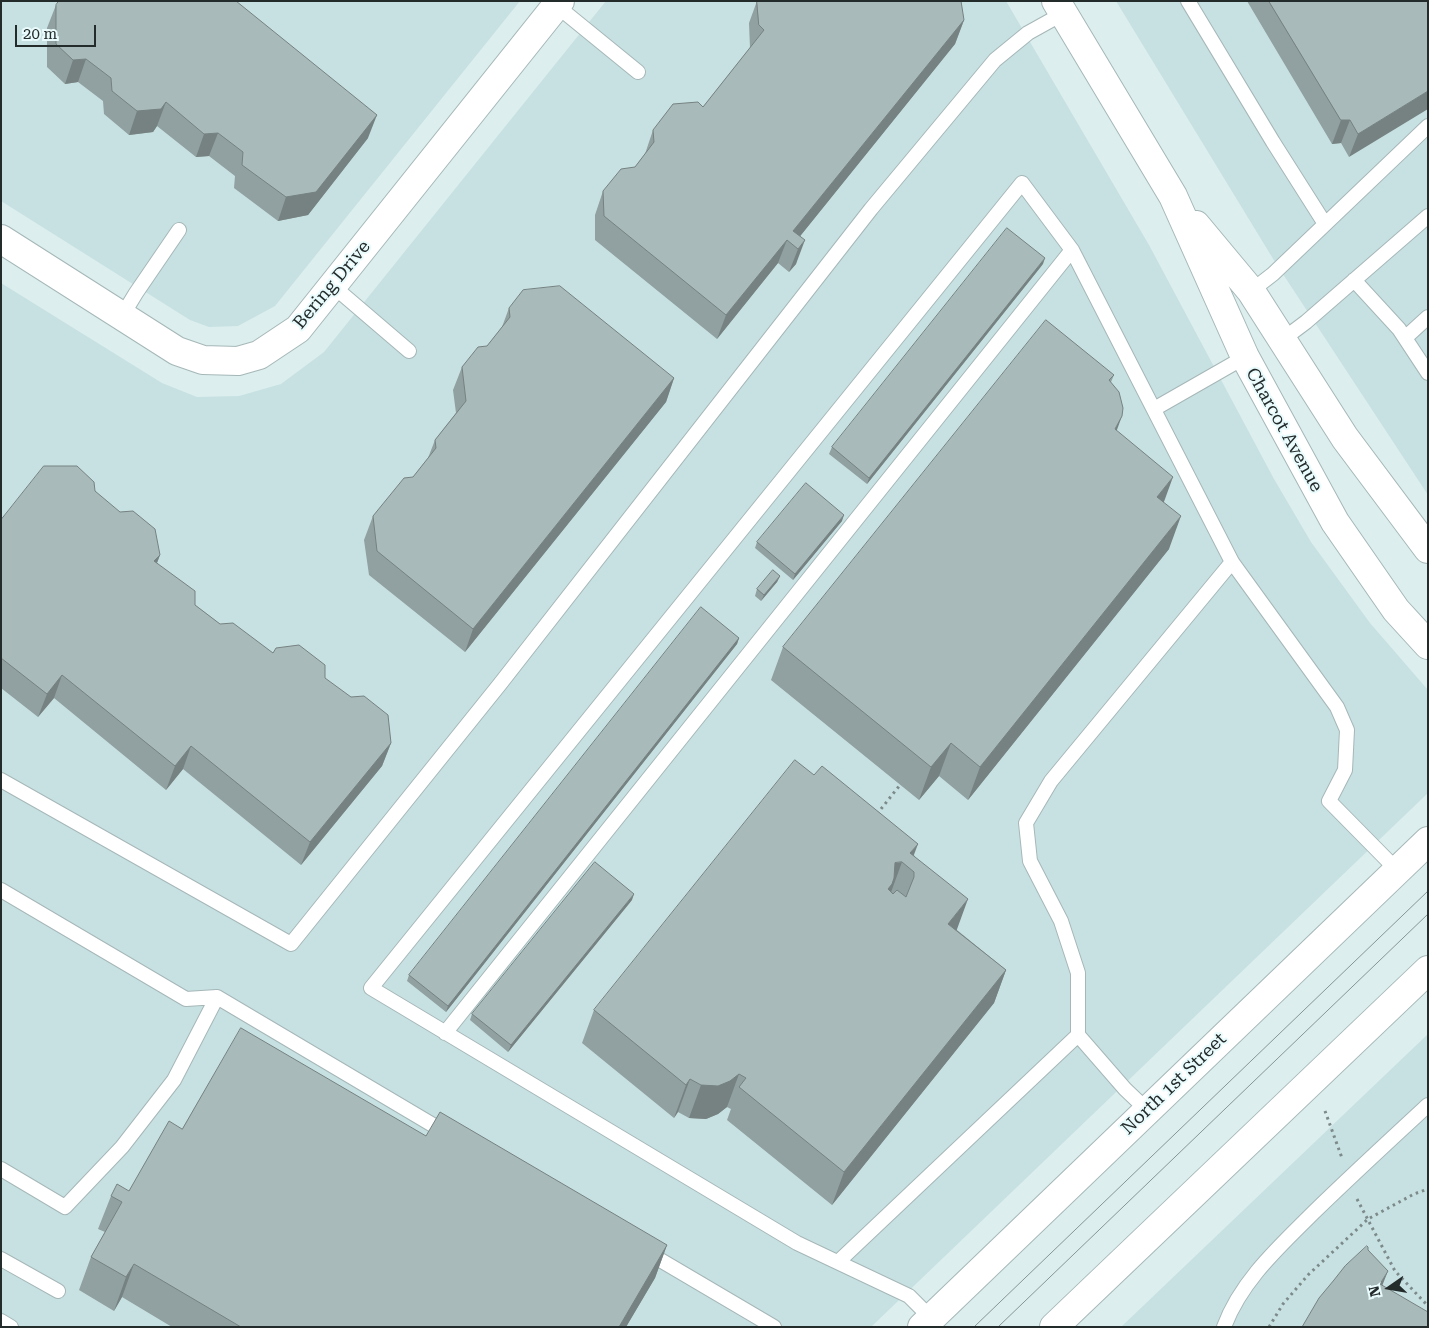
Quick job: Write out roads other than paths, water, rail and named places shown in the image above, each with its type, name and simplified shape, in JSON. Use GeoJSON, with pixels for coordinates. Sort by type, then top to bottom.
{"type":"FeatureCollection","features":[{"type":"Feature","properties":{"kind":"main road","name":"Bering Drive"},"geometry":{"type":"LineString","coordinates":[[1,239],[177,350],[203,360],[238,361],[258,355],[298,329],[559,4]]}},
{"type":"Feature","properties":{"kind":"main road","name":"Charcot Avenue"},"geometry":{"type":"LineString","coordinates":[[1060,7],[1173,196],[1244,357],[1335,522],[1396,610],[1428,645]]}},
{"type":"Feature","properties":{"kind":"main road","name":"Charcot Avenue"},"geometry":{"type":"LineString","coordinates":[[1173,196],[1250,292],[1345,438],[1428,549]]}},
{"type":"Feature","properties":{"kind":"main road","name":"North 1st Street"},"geometry":{"type":"LineString","coordinates":[[926,1322],[1428,841]]}},
{"type":"Feature","properties":{"kind":"main road"},"geometry":{"type":"LineString","coordinates":[[1054,1327],[1428,970]]}},
{"type":"Feature","properties":{"kind":"lane"},"geometry":{"type":"LineString","coordinates":[[1188,1],[1325,224]]}},
{"type":"Feature","properties":{"kind":"lane"},"geometry":{"type":"LineString","coordinates":[[559,4],[638,72]]}},
{"type":"Feature","properties":{"kind":"lane"},"geometry":{"type":"LineString","coordinates":[[1,780],[291,944],[500,684],[871,209],[995,60],[1060,7]]}},
{"type":"Feature","properties":{"kind":"lane"},"geometry":{"type":"LineString","coordinates":[[1250,292],[1273,274],[1428,126]]}},
{"type":"Feature","properties":{"kind":"lane"},"geometry":{"type":"LineString","coordinates":[[926,1322],[909,1296],[797,1242],[371,988],[1022,183],[1072,250],[1232,562],[1337,707],[1347,730],[1345,770],[1328,801],[1397,870]]}},
{"type":"Feature","properties":{"kind":"lane"},"geometry":{"type":"LineString","coordinates":[[1282,340],[1306,322],[1428,216]]}},
{"type":"Feature","properties":{"kind":"lane"},"geometry":{"type":"LineString","coordinates":[[122,316],[179,230]]}},
{"type":"Feature","properties":{"kind":"lane"},"geometry":{"type":"LineString","coordinates":[[446,1033],[1072,250]]}},
{"type":"Feature","properties":{"kind":"lane"},"geometry":{"type":"LineString","coordinates":[[1354,280],[1399,329],[1428,373]]}},
{"type":"Feature","properties":{"kind":"lane"},"geometry":{"type":"LineString","coordinates":[[333,286],[409,351]]}},
{"type":"Feature","properties":{"kind":"lane"},"geometry":{"type":"LineString","coordinates":[[1405,338],[1428,317]]}},
{"type":"Feature","properties":{"kind":"lane"},"geometry":{"type":"LineString","coordinates":[[1154,409],[1244,357]]}},
{"type":"Feature","properties":{"kind":"lane"},"geometry":{"type":"LineString","coordinates":[[1147,1110],[1125,1089],[1078,1035],[1078,973],[1061,921],[1030,861],[1026,823],[1051,781],[1232,562]]}},
{"type":"Feature","properties":{"kind":"lane"},"geometry":{"type":"LineString","coordinates":[[1,890],[186,999],[216,997],[462,1142]]}},
{"type":"Feature","properties":{"kind":"lane"},"geometry":{"type":"LineString","coordinates":[[1,1169],[65,1207],[122,1147],[174,1080],[216,997]]}},
{"type":"Feature","properties":{"kind":"lane"},"geometry":{"type":"LineString","coordinates":[[838,1262],[1078,1035]]}},
{"type":"Feature","properties":{"kind":"lane"},"geometry":{"type":"LineString","coordinates":[[1224,1327],[1242,1290],[1272,1254],[1349,1178],[1428,1105]]}},
{"type":"Feature","properties":{"kind":"lane"},"geometry":{"type":"LineString","coordinates":[[633,1243],[774,1327]]}},
{"type":"Feature","properties":{"kind":"lane"},"geometry":{"type":"LineString","coordinates":[[1,1260],[58,1291]]}},
{"type":"Feature","properties":{"kind":"lane"},"geometry":{"type":"LineString","coordinates":[[1,1321],[11,1327]]}},
{"type":"Feature","properties":{"kind":"tram line"},"geometry":{"type":"LineString","coordinates":[[974,1327],[1428,891]]}},
{"type":"Feature","properties":{"kind":"tram line"},"geometry":{"type":"LineString","coordinates":[[998,1327],[1428,914]]}}]}
